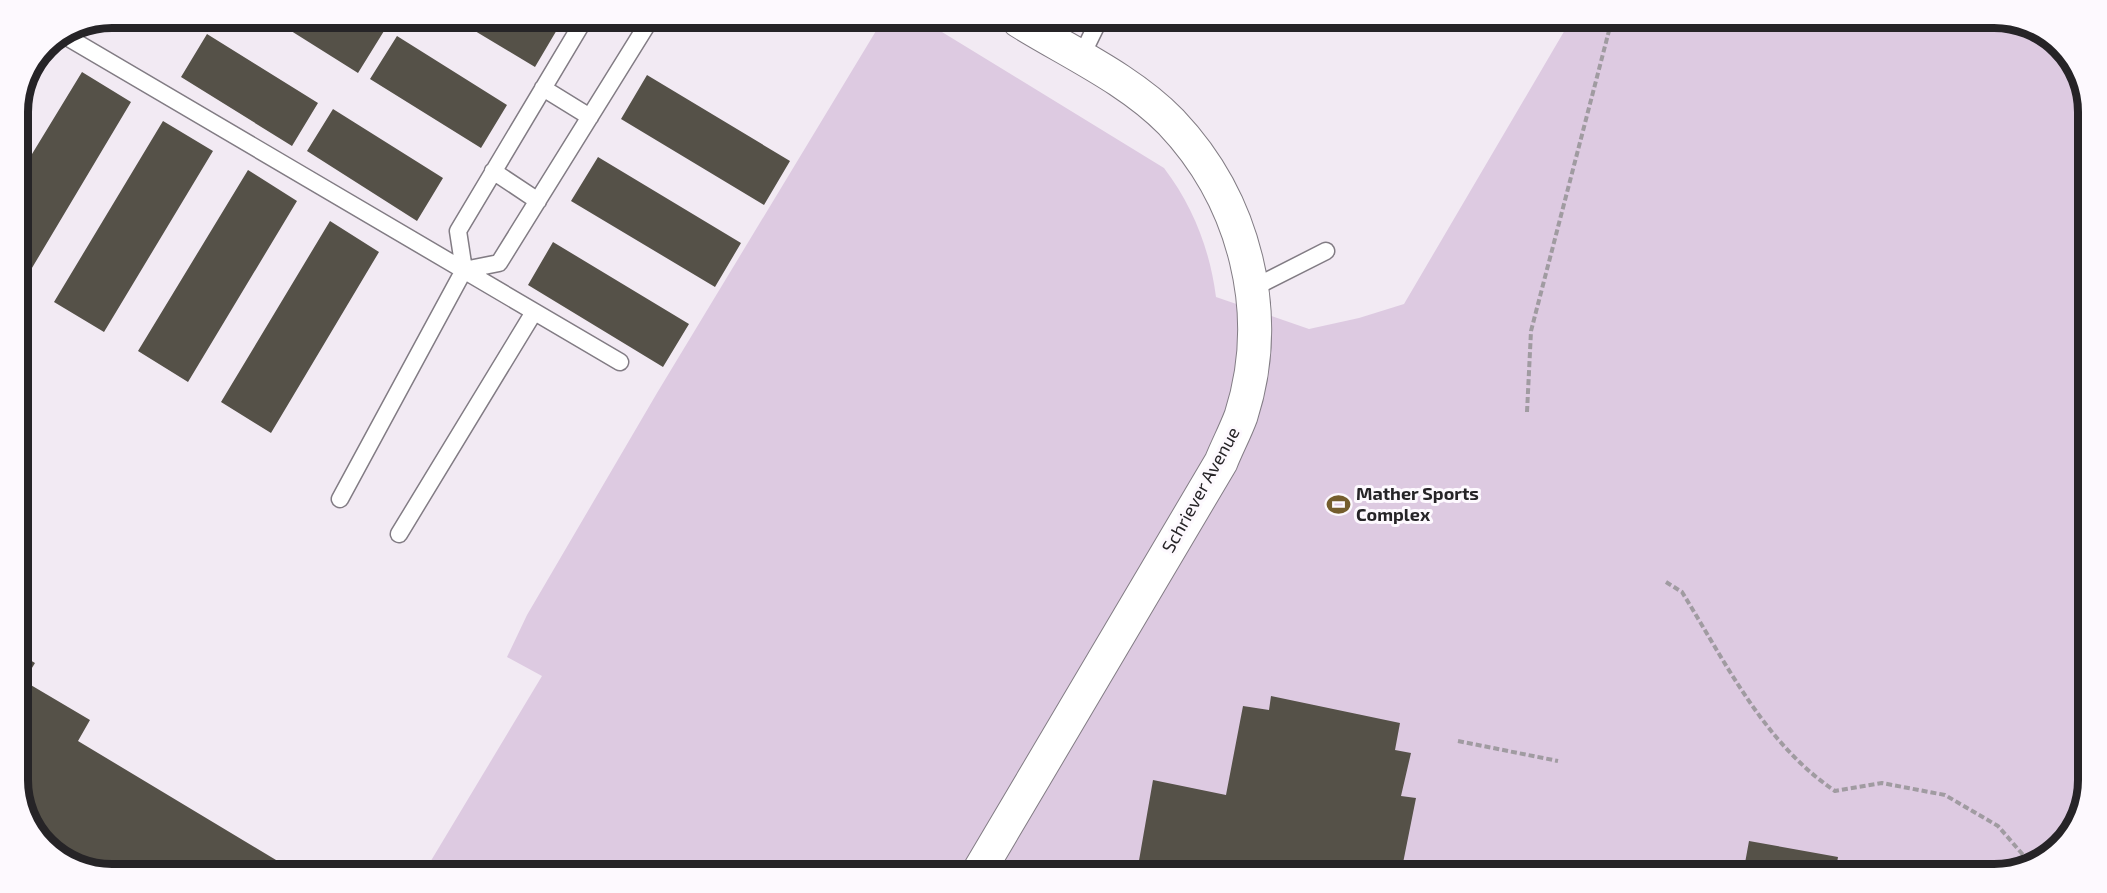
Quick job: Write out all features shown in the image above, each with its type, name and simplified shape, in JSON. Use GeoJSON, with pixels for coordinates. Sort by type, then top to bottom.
{"type":"FeatureCollection","features":[{"type":"Feature","properties":{"kind":"street","name":"Schriever Avenue"},"geometry":{"type":"LineString","coordinates":[[983,864],[1221,462],[1240,417],[1252,368],[1255,328],[1253,288],[1242,239],[1227,202],[1202,159],[1162,114],[1130,89],[1032,29]]}},
{"type":"Feature","properties":{"kind":"lane"},"geometry":{"type":"LineString","coordinates":[[340,499],[464,270],[458,231],[579,29]]}},
{"type":"Feature","properties":{"kind":"lane"},"geometry":{"type":"LineString","coordinates":[[464,270],[499,263],[644,29]]}},
{"type":"Feature","properties":{"kind":"lane"},"geometry":{"type":"LineString","coordinates":[[1080,58],[1094,29]]}},
{"type":"Feature","properties":{"kind":"lane"},"geometry":{"type":"LineString","coordinates":[[72,40],[620,362]]}},
{"type":"Feature","properties":{"kind":"lane"},"geometry":{"type":"LineString","coordinates":[[543,88],[590,117]]}},
{"type":"Feature","properties":{"kind":"lane"},"geometry":{"type":"LineString","coordinates":[[493,171],[538,201]]}},
{"type":"Feature","properties":{"kind":"lane"},"geometry":{"type":"LineString","coordinates":[[1253,288],[1326,251]]}},
{"type":"Feature","properties":{"kind":"lane"},"geometry":{"type":"LineString","coordinates":[[399,534],[534,312]]}},
{"type":"Feature","properties":{"kind":"path"},"geometry":{"type":"LineString","coordinates":[[1527,412],[1531,331],[1609,29]]}},
{"type":"Feature","properties":{"kind":"path"},"geometry":{"type":"LineString","coordinates":[[1666,582],[1682,592],[1742,695],[1808,773],[1835,791],[1882,783],[1945,795],[1998,826],[2026,858]]}},
{"type":"Feature","properties":{"kind":"path"},"geometry":{"type":"LineString","coordinates":[[1458,741],[1558,761]]}},
{"type":"Feature","properties":{"kind":"shaded area","name":"Mather Sports Complex"},"geometry":{"type":"Polygon","coordinates":[[[877,29],[937,29],[1164,168],[1184,198],[1199,229],[1216,297],[1309,329],[1359,318],[1404,304],[1565,29],[2011,30],[2037,40],[2058,57],[2074,85],[2078,107],[2077,797],[2064,827],[2050,844],[2022,860],[1995,864],[429,864],[542,676],[507,657],[527,615],[657,393],[877,29]]]}},
{"type":"Feature","properties":{"kind":"building"},"geometry":{"type":"Polygon","coordinates":[[[288,29],[381,29],[384,31],[358,73],[288,29]]]}},
{"type":"Feature","properties":{"kind":"building"},"geometry":{"type":"Polygon","coordinates":[[[472,29],[557,29],[535,67],[472,29]]]}},
{"type":"Feature","properties":{"kind":"building"},"geometry":{"type":"Polygon","coordinates":[[[207,34],[318,103],[292,146],[181,77],[207,34]]]}},
{"type":"Feature","properties":{"kind":"building"},"geometry":{"type":"Polygon","coordinates":[[[397,36],[507,105],[481,148],[370,79],[397,36]]]}},
{"type":"Feature","properties":{"kind":"building"},"geometry":{"type":"Polygon","coordinates":[[[82,72],[131,102],[29,273],[29,159],[82,72]]]}},
{"type":"Feature","properties":{"kind":"building"},"geometry":{"type":"Polygon","coordinates":[[[647,75],[790,161],[764,205],[621,119],[647,75]]]}},
{"type":"Feature","properties":{"kind":"building"},"geometry":{"type":"Polygon","coordinates":[[[333,109],[443,178],[417,221],[307,151],[333,109]]]}},
{"type":"Feature","properties":{"kind":"building"},"geometry":{"type":"Polygon","coordinates":[[[163,121],[213,151],[104,332],[54,302],[163,121]]]}},
{"type":"Feature","properties":{"kind":"building"},"geometry":{"type":"Polygon","coordinates":[[[598,157],[741,243],[715,287],[571,201],[598,157]]]}},
{"type":"Feature","properties":{"kind":"building"},"geometry":{"type":"Polygon","coordinates":[[[248,170],[297,201],[188,382],[138,351],[248,170]]]}},
{"type":"Feature","properties":{"kind":"building"},"geometry":{"type":"Polygon","coordinates":[[[330,221],[379,252],[271,433],[221,402],[330,221]]]}},
{"type":"Feature","properties":{"kind":"building"},"geometry":{"type":"Polygon","coordinates":[[[553,242],[689,324],[663,367],[528,285],[553,242]]]}},
{"type":"Feature","properties":{"kind":"building"},"geometry":{"type":"Polygon","coordinates":[[[29,659],[35,663],[29,673],[29,659]]]}},
{"type":"Feature","properties":{"kind":"building"},"geometry":{"type":"Polygon","coordinates":[[[29,684],[90,720],[78,741],[283,864],[112,864],[96,863],[70,853],[49,836],[37,818],[30,797],[29,684]]]}},
{"type":"Feature","properties":{"kind":"building"},"geometry":{"type":"Polygon","coordinates":[[[1271,696],[1400,723],[1395,750],[1411,753],[1401,796],[1416,798],[1403,864],[1138,864],[1153,780],[1226,795],[1243,706],[1269,710],[1271,696]]]}},
{"type":"Feature","properties":{"kind":"building"},"geometry":{"type":"Polygon","coordinates":[[[1749,841],[1838,857],[1837,864],[1745,864],[1749,841]]]}},
{"type":"Feature","properties":{"kind":"place","name":"Mather Sports Complex"},"geometry":{"type":"Point","coordinates":[1338,504]}}]}
